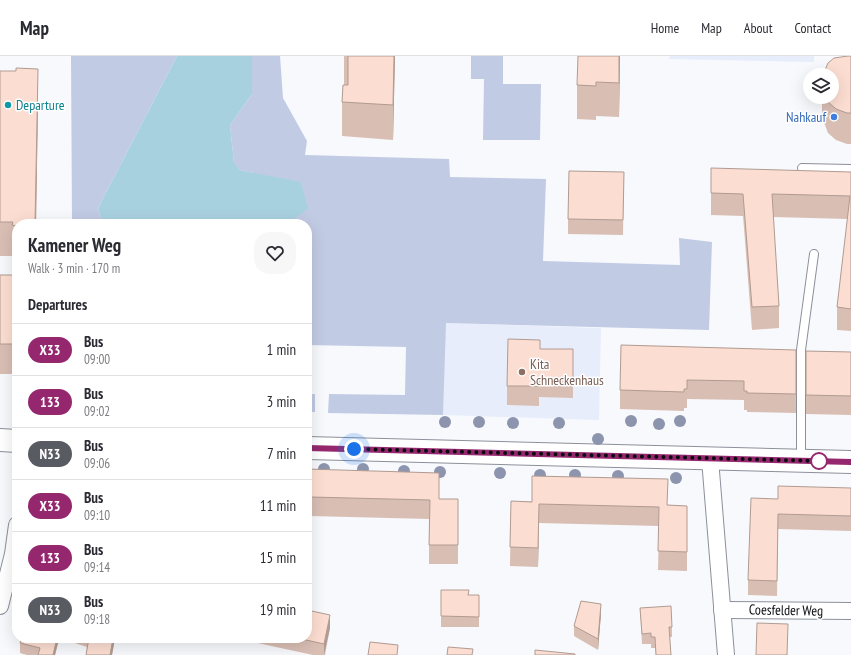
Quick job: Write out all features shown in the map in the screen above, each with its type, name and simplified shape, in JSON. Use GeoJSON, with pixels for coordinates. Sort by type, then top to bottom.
{"type":"FeatureCollection","features":[{"type":"Feature","properties":{"kind":"main road"},"geometry":{"type":"LineString","coordinates":[[0,440],[12,440]]}},
{"type":"Feature","properties":{"kind":"main road"},"geometry":{"type":"LineString","coordinates":[[312,448],[851,462]]}},
{"type":"Feature","properties":{"kind":"street"},"geometry":{"type":"LineString","coordinates":[[710,459],[726,655]]}},
{"type":"Feature","properties":{"kind":"street"},"geometry":{"type":"LineString","coordinates":[[0,606],[12,558]]}},
{"type":"Feature","properties":{"kind":"street","name":"Coesfelder Weg"},"geometry":{"type":"LineString","coordinates":[[722,610],[851,611]]}},
{"type":"Feature","properties":{"kind":"lane"},"geometry":{"type":"LineString","coordinates":[[802,168],[851,169]]}},
{"type":"Feature","properties":{"kind":"lane"},"geometry":{"type":"LineString","coordinates":[[801,461],[801,350],[814,254]]}},
{"type":"Feature","properties":{"kind":"shaded area"},"geometry":{"type":"Polygon","coordinates":[[[71,56],[177,56],[98,208],[101,219],[72,219],[71,56]]]}},
{"type":"Feature","properties":{"kind":"shaded area"},"geometry":{"type":"Polygon","coordinates":[[[177,56],[252,56],[252,94],[230,125],[234,163],[240,170],[301,182],[308,209],[295,219],[101,219],[98,208],[177,56]]]}},
{"type":"Feature","properties":{"kind":"shaded area"},"geometry":{"type":"Polygon","coordinates":[[[252,56],[280,56],[283,98],[307,141],[305,155],[449,159],[450,177],[546,179],[543,261],[680,265],[679,238],[712,242],[709,330],[446,323],[443,415],[328,413],[329,394],[405,395],[406,347],[312,345],[312,219],[294,219],[307,209],[301,183],[240,170],[234,164],[230,125],[252,94],[252,56]]]}},
{"type":"Feature","properties":{"kind":"shaded area"},"geometry":{"type":"Polygon","coordinates":[[[471,56],[503,56],[503,84],[541,84],[540,140],[483,140],[484,79],[471,79],[471,56]]]}},
{"type":"Feature","properties":{"kind":"shaded area"},"geometry":{"type":"Polygon","coordinates":[[[670,56],[814,56],[814,62],[669,59],[670,56]]]}},
{"type":"Feature","properties":{"kind":"shaded area","name":"Kita Schneckenhaus"},"geometry":{"type":"Polygon","coordinates":[[[445,323],[601,328],[599,420],[443,415],[445,323]]]}},
{"type":"Feature","properties":{"kind":"shaded area"},"geometry":{"type":"Polygon","coordinates":[[[312,394],[315,394],[315,412],[312,412],[312,394]]]}},
{"type":"Feature","properties":{"kind":"building"},"geometry":{"type":"Polygon","coordinates":[[[348,56],[394,56],[393,105],[342,102],[343,85],[348,85],[348,56]]]}},
{"type":"Feature","properties":{"kind":"building"},"geometry":{"type":"Polygon","coordinates":[[[578,56],[619,56],[619,83],[596,82],[596,86],[577,85],[578,56]]]}},
{"type":"Feature","properties":{"kind":"building"},"geometry":{"type":"Polygon","coordinates":[[[851,56],[851,113],[836,109],[830,104],[839,104],[839,68],[826,68],[828,63],[834,58],[851,56]]]}},
{"type":"Feature","properties":{"kind":"building"},"geometry":{"type":"Polygon","coordinates":[[[16,68],[38,69],[35,219],[12,219],[12,222],[0,222],[0,71],[16,71],[16,68]]]}},
{"type":"Feature","properties":{"kind":"building"},"geometry":{"type":"Polygon","coordinates":[[[711,168],[851,172],[851,309],[837,307],[850,196],[772,194],[779,306],[752,307],[743,194],[711,193],[711,168]]]}},
{"type":"Feature","properties":{"kind":"building"},"geometry":{"type":"Polygon","coordinates":[[[569,171],[624,172],[623,220],[568,219],[569,171]]]}},
{"type":"Feature","properties":{"kind":"building"},"geometry":{"type":"Polygon","coordinates":[[[0,275],[12,275],[12,344],[0,344],[0,275]]]}},
{"type":"Feature","properties":{"kind":"building"},"geometry":{"type":"Polygon","coordinates":[[[508,339],[540,340],[540,349],[573,349],[573,379],[539,378],[539,386],[507,386],[508,339]]]}},
{"type":"Feature","properties":{"kind":"building"},"geometry":{"type":"Polygon","coordinates":[[[621,345],[796,350],[796,394],[747,393],[747,391],[744,391],[744,381],[687,380],[687,389],[684,389],[684,392],[620,390],[621,345]]]}},
{"type":"Feature","properties":{"kind":"building"},"geometry":{"type":"Polygon","coordinates":[[[806,351],[851,352],[851,396],[806,395],[806,351]]]}},
{"type":"Feature","properties":{"kind":"building"},"geometry":{"type":"Polygon","coordinates":[[[312,469],[439,473],[439,499],[458,499],[458,545],[429,545],[430,500],[312,497],[312,469]]]}},
{"type":"Feature","properties":{"kind":"building"},"geometry":{"type":"Polygon","coordinates":[[[532,476],[668,479],[667,505],[687,506],[687,552],[658,551],[659,507],[539,504],[538,548],[510,547],[511,501],[532,502],[532,476]]]}},
{"type":"Feature","properties":{"kind":"building"},"geometry":{"type":"Polygon","coordinates":[[[778,486],[851,488],[851,516],[778,514],[777,581],[748,580],[751,498],[778,499],[778,486]]]}},
{"type":"Feature","properties":{"kind":"building"},"geometry":{"type":"Polygon","coordinates":[[[441,590],[469,590],[468,595],[479,595],[479,617],[441,616],[441,590]]]}},
{"type":"Feature","properties":{"kind":"building"},"geometry":{"type":"Polygon","coordinates":[[[581,601],[601,604],[598,639],[574,626],[581,601]]]}},
{"type":"Feature","properties":{"kind":"building"},"geometry":{"type":"Polygon","coordinates":[[[671,606],[672,627],[669,627],[671,655],[656,655],[655,637],[651,637],[651,633],[642,634],[640,608],[671,606]]]}},
{"type":"Feature","properties":{"kind":"building"},"geometry":{"type":"Polygon","coordinates":[[[312,611],[330,615],[324,644],[312,641],[312,611]]]}},
{"type":"Feature","properties":{"kind":"building"},"geometry":{"type":"Polygon","coordinates":[[[757,623],[788,624],[787,655],[756,655],[757,623]]]}},
{"type":"Feature","properties":{"kind":"building"},"geometry":{"type":"Polygon","coordinates":[[[370,642],[398,645],[397,655],[368,655],[370,642]]]}},
{"type":"Feature","properties":{"kind":"building"},"geometry":{"type":"Polygon","coordinates":[[[20,643],[56,643],[53,655],[38,655],[40,648],[20,643]]]}},
{"type":"Feature","properties":{"kind":"building"},"geometry":{"type":"Polygon","coordinates":[[[88,643],[112,643],[110,655],[86,655],[88,643]]]}},
{"type":"Feature","properties":{"kind":"building"},"geometry":{"type":"Polygon","coordinates":[[[448,647],[473,649],[472,655],[447,655],[448,647]]]}},
{"type":"Feature","properties":{"kind":"building"},"geometry":{"type":"Polygon","coordinates":[[[535,650],[575,654],[575,655],[535,655],[535,650]]]}},
{"type":"Feature","properties":{"kind":"bus line","name":"X33"},"geometry":{"type":"LineString","coordinates":[[312,448],[851,462]]}},
{"type":"Feature","properties":{"kind":"place","name":"Departure"},"geometry":{"type":"Point","coordinates":[8,105]}},
{"type":"Feature","properties":{"kind":"place","name":"Nahkauf"},"geometry":{"type":"Point","coordinates":[834,117]}},
{"type":"Feature","properties":{"kind":"place","name":"Kita Schneckenhaus"},"geometry":{"type":"Point","coordinates":[522,372]}},
{"type":"Feature","properties":{"kind":"route"},"geometry":{"type":"LineString","coordinates":[[354,449],[819,461]]}}]}
